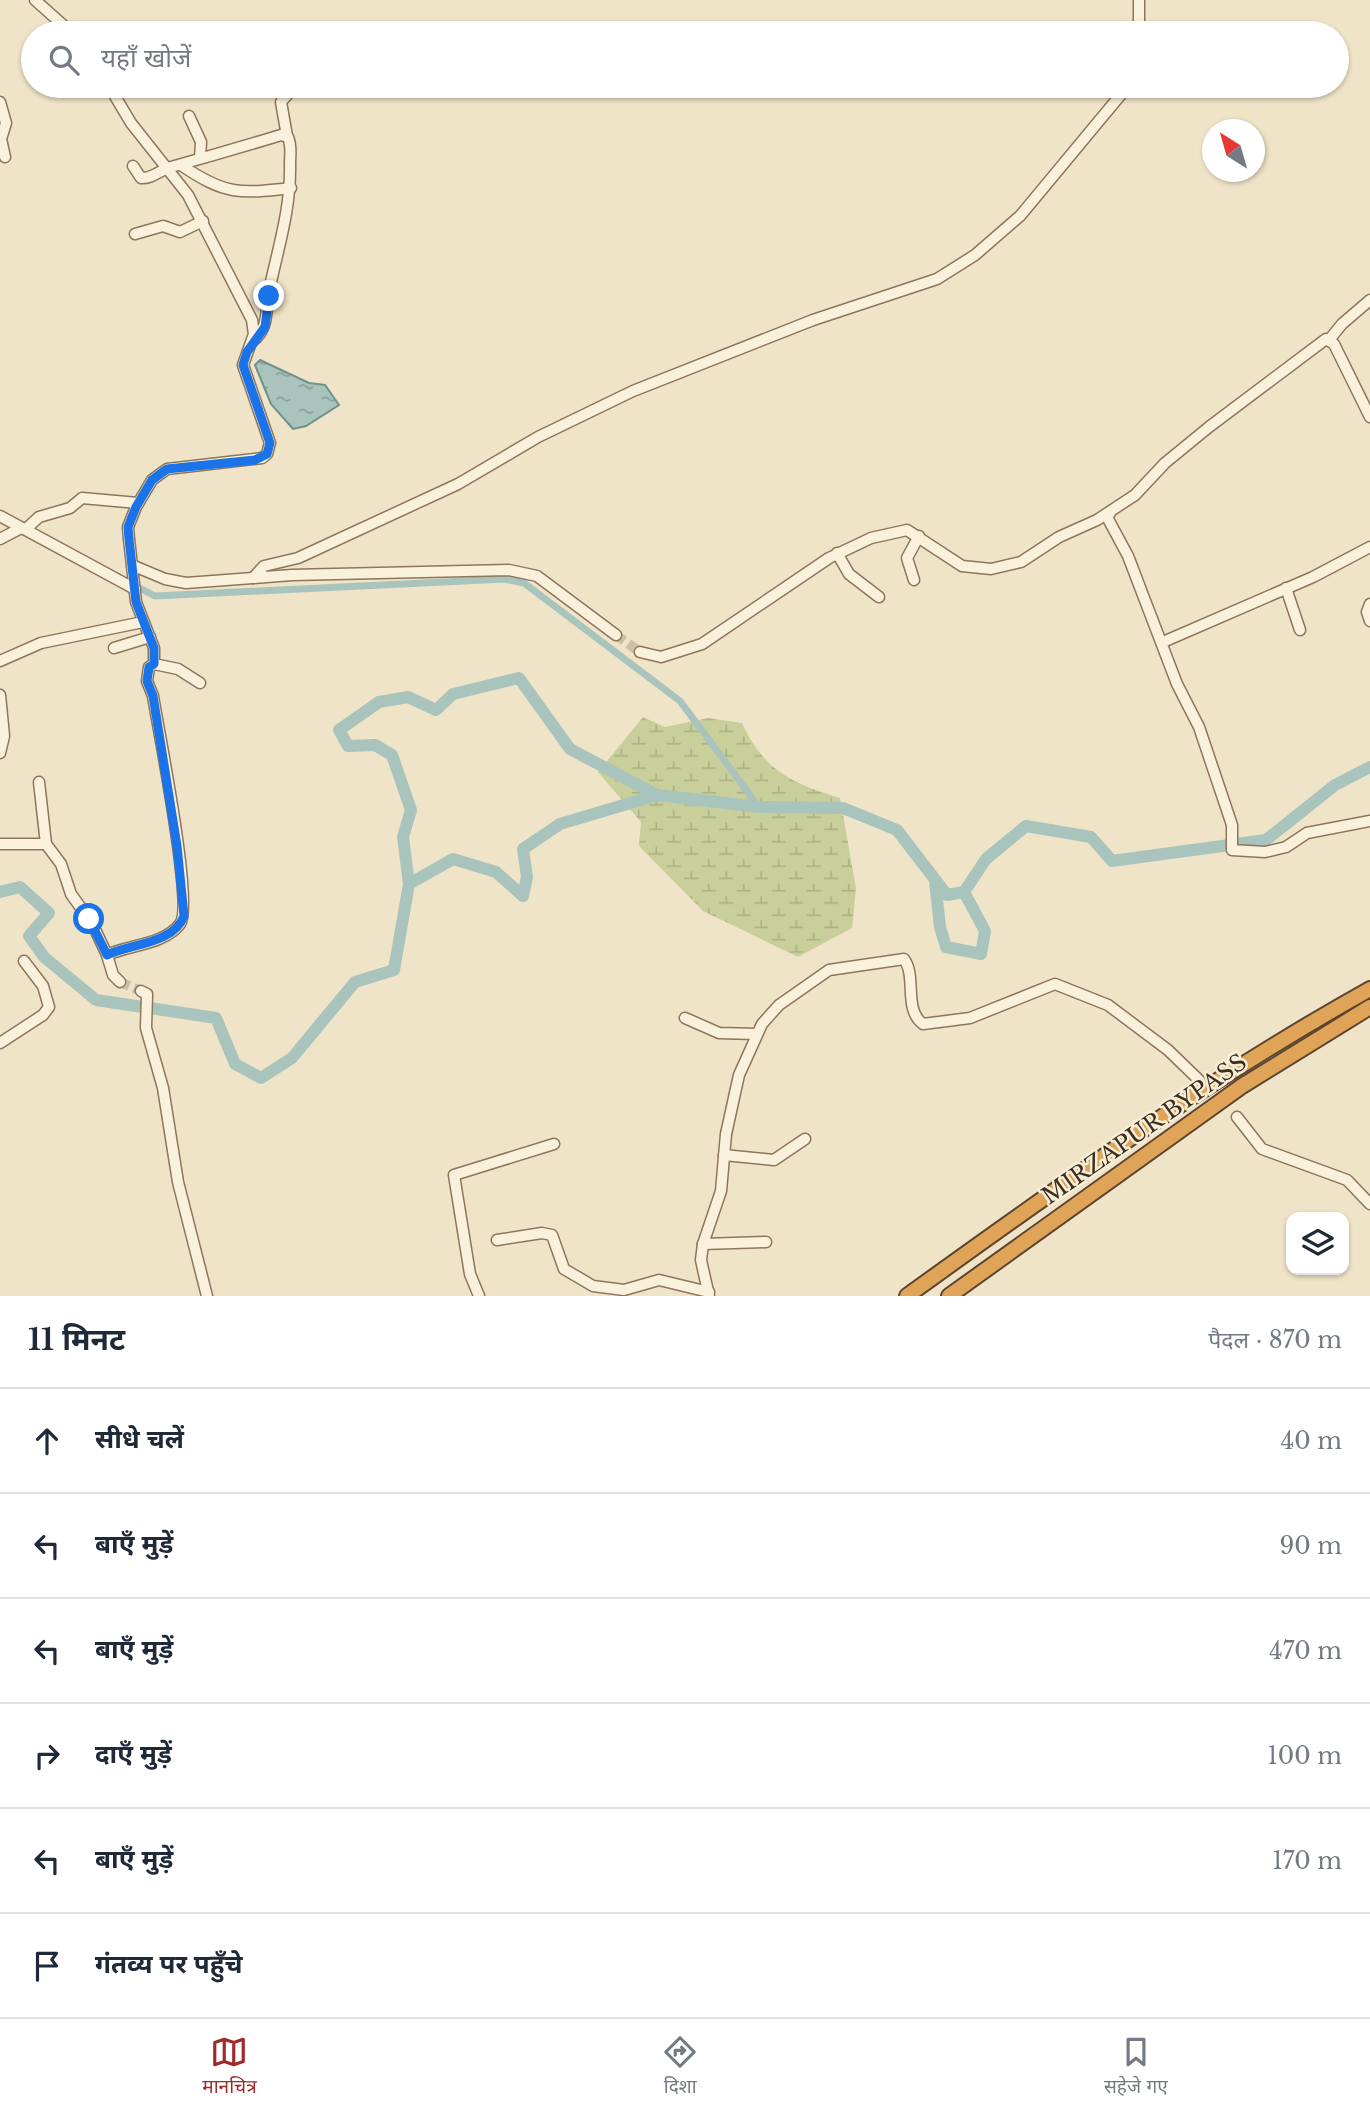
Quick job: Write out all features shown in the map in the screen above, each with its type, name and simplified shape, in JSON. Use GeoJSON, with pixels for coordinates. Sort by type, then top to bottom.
{"type":"FeatureCollection","features":[{"type":"Feature","properties":{"kind":"highway"},"geometry":{"type":"LineString","coordinates":[[907,1296],[1085,1167],[1244,1063],[1370,989]]}},
{"type":"Feature","properties":{"kind":"highway","name":"MIRZAPUR BYPASS"},"geometry":{"type":"LineString","coordinates":[[949,1296],[1242,1086],[1370,1007]]}},
{"type":"Feature","properties":{"kind":"street"},"geometry":{"type":"LineString","coordinates":[[35,0],[59,21]]}},
{"type":"Feature","properties":{"kind":"street"},"geometry":{"type":"LineString","coordinates":[[1139,0],[1139,21]]}},
{"type":"Feature","properties":{"kind":"street"},"geometry":{"type":"LineString","coordinates":[[116,98],[131,123],[168,167],[203,221],[252,320],[253,341],[243,365],[270,443],[267,454],[255,460],[167,469],[152,480],[138,503],[128,527],[135,585],[143,622],[150,638],[154,664]]}},
{"type":"Feature","properties":{"kind":"street"},"geometry":{"type":"LineString","coordinates":[[253,341],[260,335],[267,318],[270,290],[292,188],[291,147],[281,102],[284,98]]}},
{"type":"Feature","properties":{"kind":"street"},"geometry":{"type":"LineString","coordinates":[[253,578],[264,566],[298,558],[458,484],[538,437],[633,391],[813,320],[937,279],[975,255],[1027,208],[1118,98]]}},
{"type":"Feature","properties":{"kind":"street"},"geometry":{"type":"LineString","coordinates":[[0,102],[6,123],[1,139],[5,157]]}},
{"type":"Feature","properties":{"kind":"street"},"geometry":{"type":"LineString","coordinates":[[189,116],[201,142],[200,158]]}},
{"type":"Feature","properties":{"kind":"street"},"geometry":{"type":"LineString","coordinates":[[133,166],[144,179],[168,167],[287,136]]}},
{"type":"Feature","properties":{"kind":"street"},"geometry":{"type":"LineString","coordinates":[[181,165],[222,190],[252,192],[292,188]]}},
{"type":"Feature","properties":{"kind":"street"},"geometry":{"type":"LineString","coordinates":[[135,234],[163,226],[180,232],[203,221]]}},
{"type":"Feature","properties":{"kind":"street"},"geometry":{"type":"LineString","coordinates":[[640,652],[661,657],[702,644],[837,553],[894,531],[907,530],[919,536],[962,566],[1006,568],[1021,562],[1059,537],[1110,513],[1135,495],[1165,463],[1316,345],[1329,340],[1342,324],[1370,300]]}},
{"type":"Feature","properties":{"kind":"street"},"geometry":{"type":"LineString","coordinates":[[1329,340],[1354,381],[1370,417]]}},
{"type":"Feature","properties":{"kind":"street"},"geometry":{"type":"LineString","coordinates":[[0,539],[27,527],[44,515],[70,508],[82,498],[138,503]]}},
{"type":"Feature","properties":{"kind":"street"},"geometry":{"type":"LineString","coordinates":[[1110,513],[1107,517],[1128,556],[1177,684],[1199,727],[1233,833],[1231,848],[1234,852],[1265,852],[1286,847],[1307,833],[1370,821]]}},
{"type":"Feature","properties":{"kind":"street"},"geometry":{"type":"LineString","coordinates":[[0,516],[27,527],[135,585]]}},
{"type":"Feature","properties":{"kind":"street"},"geometry":{"type":"LineString","coordinates":[[914,580],[907,558],[919,536]]}},
{"type":"Feature","properties":{"kind":"street"},"geometry":{"type":"LineString","coordinates":[[1163,642],[1286,588],[1370,547]]}},
{"type":"Feature","properties":{"kind":"street"},"geometry":{"type":"LineString","coordinates":[[837,553],[845,570],[879,597]]}},
{"type":"Feature","properties":{"kind":"street"},"geometry":{"type":"LineString","coordinates":[[134,568],[175,582],[509,570],[537,576],[616,635]]}},
{"type":"Feature","properties":{"kind":"street"},"geometry":{"type":"LineString","coordinates":[[1286,588],[1300,630]]}},
{"type":"Feature","properties":{"kind":"street"},"geometry":{"type":"LineString","coordinates":[[1370,604],[1367,612],[1370,621]]}},
{"type":"Feature","properties":{"kind":"street"},"geometry":{"type":"LineString","coordinates":[[0,662],[41,643],[143,622]]}},
{"type":"Feature","properties":{"kind":"street"},"geometry":{"type":"LineString","coordinates":[[114,648],[150,638]]}},
{"type":"Feature","properties":{"kind":"street"},"geometry":{"type":"LineString","coordinates":[[107,955],[164,935],[178,926],[184,916],[177,846],[153,696],[147,681],[149,667],[154,664],[178,669],[200,683]]}},
{"type":"Feature","properties":{"kind":"street"},"geometry":{"type":"LineString","coordinates":[[0,695],[4,743],[0,753]]}},
{"type":"Feature","properties":{"kind":"street"},"geometry":{"type":"LineString","coordinates":[[39,782],[46,844],[61,864],[71,894],[93,925],[113,975],[120,982]]}},
{"type":"Feature","properties":{"kind":"street"},"geometry":{"type":"LineString","coordinates":[[0,844],[46,844]]}},
{"type":"Feature","properties":{"kind":"street"},"geometry":{"type":"LineString","coordinates":[[497,1240],[552,1234],[564,1269],[601,1288],[624,1290],[659,1280],[708,1295],[701,1259],[703,1244],[721,1191],[724,1154],[739,1075],[757,1034],[772,1011],[829,970],[901,958],[907,964],[909,995],[917,1020],[923,1024],[970,1018],[1045,985],[1055,984],[1108,1005],[1168,1050],[1200,1081]]}},
{"type":"Feature","properties":{"kind":"street"},"geometry":{"type":"LineString","coordinates":[[0,1043],[43,1016],[49,1007],[39,980],[24,961]]}},
{"type":"Feature","properties":{"kind":"street"},"geometry":{"type":"LineString","coordinates":[[144,995],[145,1018],[163,1088],[178,1182],[207,1296]]}},
{"type":"Feature","properties":{"kind":"street"},"geometry":{"type":"LineString","coordinates":[[685,1018],[719,1033],[757,1034]]}},
{"type":"Feature","properties":{"kind":"street"},"geometry":{"type":"LineString","coordinates":[[1237,1117],[1262,1149],[1347,1180],[1370,1204]]}},
{"type":"Feature","properties":{"kind":"street"},"geometry":{"type":"LineString","coordinates":[[724,1154],[774,1160],[805,1139]]}},
{"type":"Feature","properties":{"kind":"street"},"geometry":{"type":"LineString","coordinates":[[479,1296],[470,1274],[455,1174],[554,1144]]}},
{"type":"Feature","properties":{"kind":"street"},"geometry":{"type":"LineString","coordinates":[[703,1244],[766,1242]]}},
{"type":"Feature","properties":{"kind":"green space"},"geometry":{"type":"Polygon","coordinates":[[[643,717],[665,727],[708,718],[742,723],[760,753],[781,773],[808,787],[840,798],[856,888],[852,928],[798,957],[703,911],[639,846],[641,822],[598,772],[643,717]]]}},
{"type":"Feature","properties":{"kind":"water"},"geometry":{"type":"Polygon","coordinates":[[[260,360],[309,383],[325,385],[339,405],[306,426],[293,429],[271,404],[255,365],[260,360]]]}},
{"type":"Feature","properties":{"kind":"waterway"},"geometry":{"type":"LineString","coordinates":[[132,584],[155,596],[505,579],[524,583],[680,701],[759,807]]}},
{"type":"Feature","properties":{"kind":"waterway"},"geometry":{"type":"LineString","coordinates":[[409,884],[403,837],[411,810],[392,755],[375,745],[348,746],[339,730],[379,702],[408,697],[436,710],[453,694],[519,678],[570,749],[657,795]]}},
{"type":"Feature","properties":{"kind":"waterway"},"geometry":{"type":"LineString","coordinates":[[0,892],[20,887],[49,913],[29,936],[44,957],[96,1000],[216,1018],[235,1064],[261,1078],[292,1058],[355,982],[394,970],[409,884],[453,859],[496,872],[523,896],[527,877],[523,849],[560,824],[657,795],[759,807],[843,808],[897,830],[947,895],[964,892],[986,859],[1026,826],[1091,837],[1112,861],[1266,840],[1335,785],[1370,767]]}},
{"type":"Feature","properties":{"kind":"waterway"},"geometry":{"type":"LineString","coordinates":[[935,881],[940,927],[946,947],[981,954],[985,931],[964,892]]}},
{"type":"Feature","properties":{"kind":"tunnel"},"geometry":{"type":"LineString","coordinates":[[616,635],[640,652]]}},
{"type":"Feature","properties":{"kind":"tunnel"},"geometry":{"type":"LineString","coordinates":[[120,982],[141,991]]}},
{"type":"Feature","properties":{"kind":"route"},"geometry":{"type":"LineString","coordinates":[[89,919],[107,955],[164,935],[178,926],[184,916],[177,846],[153,696],[147,681],[149,667],[154,664],[154,648],[136,602],[128,527],[131,516],[152,480],[167,469],[255,460],[267,454],[270,448],[268,435],[243,365],[253,341],[265,327],[269,296]]}}]}
